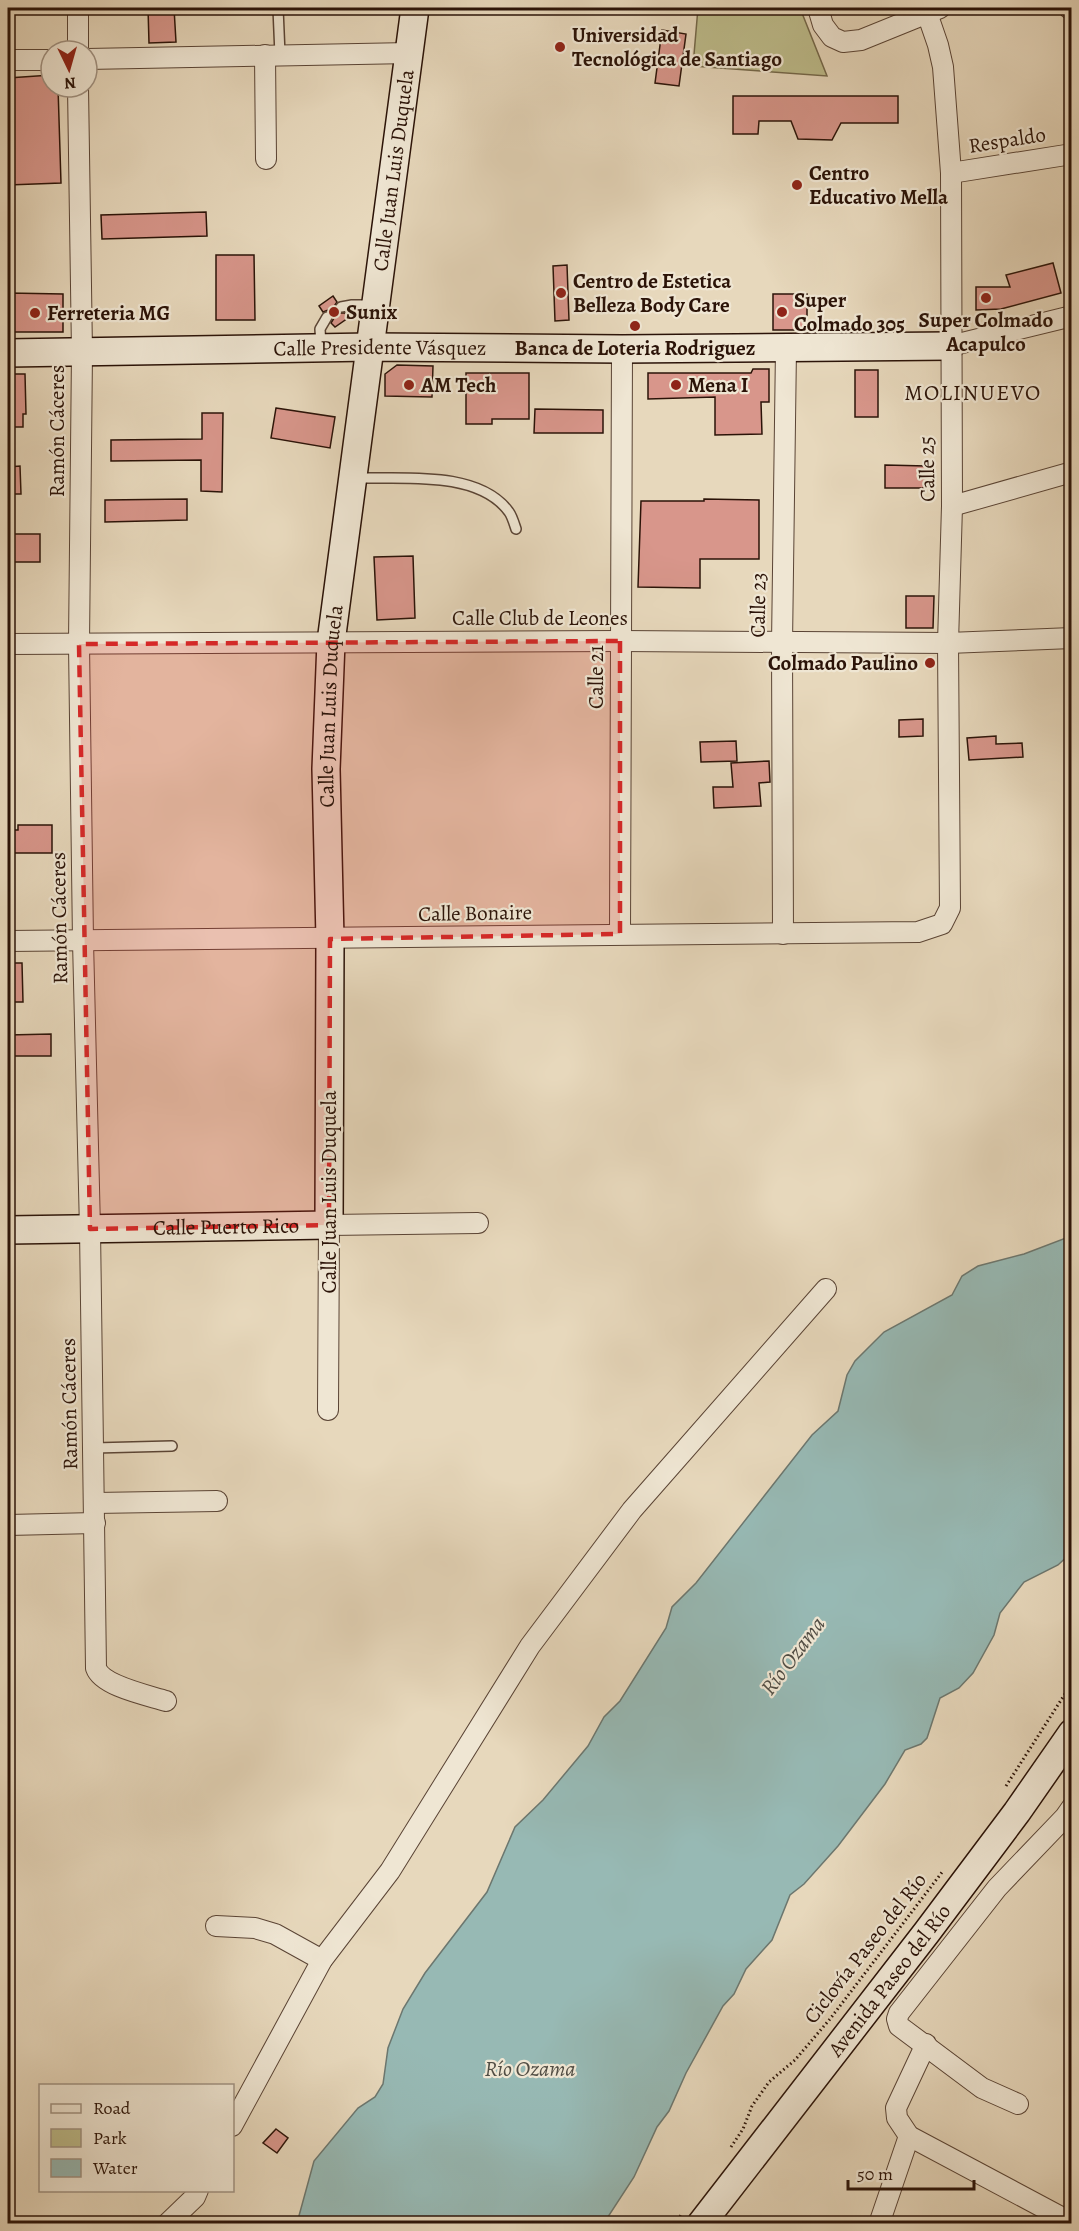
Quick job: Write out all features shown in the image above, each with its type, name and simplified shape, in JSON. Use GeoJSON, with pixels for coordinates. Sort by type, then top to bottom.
{"type":"FeatureCollection","features":[{"type":"Feature","properties":{"kind":"street"},"geometry":{"type":"LineString","coordinates":[[78,8],[78,39]]}},
{"type":"Feature","properties":{"kind":"street","name":"Calle Juan Luis Duquela"},"geometry":{"type":"LineString","coordinates":[[328,1410],[330,939],[326,768],[331,642],[415,8]]}},
{"type":"Feature","properties":{"kind":"street"},"geometry":{"type":"LineString","coordinates":[[818,8],[823,25],[832,37],[843,42],[861,40],[934,10]]}},
{"type":"Feature","properties":{"kind":"street","name":"Calle 25"},"geometry":{"type":"LineString","coordinates":[[934,10],[943,67],[951,173],[952,506],[948,643],[950,908],[942,924]]}},
{"type":"Feature","properties":{"kind":"street"},"geometry":{"type":"LineString","coordinates":[[99,59],[410,53]]}},
{"type":"Feature","properties":{"kind":"street"},"geometry":{"type":"LineString","coordinates":[[266,159],[273,55]]}},
{"type":"Feature","properties":{"kind":"street"},"geometry":{"type":"LineString","coordinates":[[8,60],[39,60]]}},
{"type":"Feature","properties":{"kind":"street","name":"Ramón Cáceres"},"geometry":{"type":"LineString","coordinates":[[78,99],[82,352],[79,644],[96,1668],[98,1675],[109,1682],[166,1701]]}},
{"type":"Feature","properties":{"kind":"street","name":"Respaldo"},"geometry":{"type":"LineString","coordinates":[[951,173],[1071,154]]}},
{"type":"Feature","properties":{"kind":"street","name":"Calle Presidente Vásquez"},"geometry":{"type":"LineString","coordinates":[[8,353],[370,347],[622,349],[950,346],[1071,316]]}},
{"type":"Feature","properties":{"kind":"street","name":"Calle 23"},"geometry":{"type":"LineString","coordinates":[[783,934],[782,644],[786,348]]}},
{"type":"Feature","properties":{"kind":"street","name":"Calle 21"},"geometry":{"type":"LineString","coordinates":[[620,934],[622,349]]}},
{"type":"Feature","properties":{"kind":"street"},"geometry":{"type":"LineString","coordinates":[[952,506],[1071,472]]}},
{"type":"Feature","properties":{"kind":"street","name":"Calle Club de Leones"},"geometry":{"type":"LineString","coordinates":[[8,644],[620,641],[782,644],[948,643],[1071,638]]}},
{"type":"Feature","properties":{"kind":"street","name":"Calle Bonaire"},"geometry":{"type":"LineString","coordinates":[[8,941],[918,932],[942,924]]}},
{"type":"Feature","properties":{"kind":"street","name":"Calle Puerto Rico"},"geometry":{"type":"LineString","coordinates":[[8,1230],[478,1223]]}},
{"type":"Feature","properties":{"kind":"street"},"geometry":{"type":"LineString","coordinates":[[234,2122],[322,1960],[390,1871],[530,1646],[632,1510],[826,1289]]}},
{"type":"Feature","properties":{"kind":"street"},"geometry":{"type":"LineString","coordinates":[[8,1525],[95,1513],[218,1502]]}},
{"type":"Feature","properties":{"kind":"street","name":"Avenida Paseo del Río"},"geometry":{"type":"LineString","coordinates":[[691,2219],[941,1914],[1017,1812],[1071,1733]]}},
{"type":"Feature","properties":{"kind":"street"},"geometry":{"type":"LineString","coordinates":[[1018,2103],[982,2088],[899,2026],[898,2013],[997,1888],[1069,1818]]}},
{"type":"Feature","properties":{"kind":"street"},"geometry":{"type":"LineString","coordinates":[[216,1926],[255,1928],[275,1934],[322,1960]]}},
{"type":"Feature","properties":{"kind":"street"},"geometry":{"type":"LineString","coordinates":[[926,2044],[896,2108],[897,2118],[909,2136],[1064,2220]]}},
{"type":"Feature","properties":{"kind":"street"},"geometry":{"type":"LineString","coordinates":[[879,2223],[909,2136]]}},
{"type":"Feature","properties":{"kind":"street"},"geometry":{"type":"LineString","coordinates":[[167,2223],[195,2197],[197,2192]]}},
{"type":"Feature","properties":{"kind":"lane"},"geometry":{"type":"LineString","coordinates":[[273,55],[278,8]]}},
{"type":"Feature","properties":{"kind":"lane"},"geometry":{"type":"LineString","coordinates":[[340,307],[358,304],[376,306]]}},
{"type":"Feature","properties":{"kind":"lane"},"geometry":{"type":"LineString","coordinates":[[321,348],[321,329],[327,317]]}},
{"type":"Feature","properties":{"kind":"lane"},"geometry":{"type":"LineString","coordinates":[[352,478],[451,481],[476,486],[496,499],[510,513],[516,529]]}},
{"type":"Feature","properties":{"kind":"lane"},"geometry":{"type":"LineString","coordinates":[[94,1448],[172,1446]]}},
{"type":"Feature","properties":{"kind":"path"},"geometry":{"type":"LineString","coordinates":[[1004,1791],[1071,1683]]}},
{"type":"Feature","properties":{"kind":"path","name":"Ciclovía Paseo del Río"},"geometry":{"type":"LineString","coordinates":[[730,2148],[743,2129],[752,2106],[769,2082],[795,2060],[830,2019],[947,1867]]}},
{"type":"Feature","properties":{"kind":"path"},"geometry":{"type":"LineString","coordinates":[[675,2223],[691,2219]]}},
{"type":"Feature","properties":{"kind":"highlighted area"},"geometry":{"type":"Polygon","coordinates":[[[620,641],[620,934],[330,939],[329,1225],[90,1229],[79,644],[620,641]]]}},
{"type":"Feature","properties":{"kind":"green space"},"geometry":{"type":"Polygon","coordinates":[[[698,8],[800,8],[827,76],[693,66],[698,8]]]}},
{"type":"Feature","properties":{"kind":"water","name":"Río Ozama"},"geometry":{"type":"Polygon","coordinates":[[[1071,1236],[1071,1553],[1058,1565],[1024,1582],[1000,1613],[994,1635],[973,1673],[959,1688],[940,1698],[927,1738],[921,1744],[905,1750],[885,1784],[838,1846],[804,1884],[790,1895],[772,1940],[746,1969],[734,1994],[723,2006],[686,2073],[669,2111],[657,2127],[634,2177],[604,2223],[297,2223],[314,2161],[358,2108],[375,2097],[383,2084],[388,2048],[403,2009],[425,1973],[487,1892],[515,1827],[543,1800],[588,1746],[604,1717],[620,1701],[666,1628],[672,1607],[696,1583],[812,1435],[838,1411],[847,1375],[855,1361],[884,1332],[952,1295],[962,1276],[978,1266],[1024,1254],[1071,1236]]]}},
{"type":"Feature","properties":{"kind":"building"},"geometry":{"type":"Polygon","coordinates":[[[148,8],[174,8],[176,42],[149,43],[148,8]]]}},
{"type":"Feature","properties":{"kind":"building"},"geometry":{"type":"Polygon","coordinates":[[[662,30],[686,34],[679,86],[655,83],[662,30]]]}},
{"type":"Feature","properties":{"kind":"building"},"geometry":{"type":"Polygon","coordinates":[[[39,76],[39,99],[58,99],[61,183],[8,185],[8,78],[39,76]]]}},
{"type":"Feature","properties":{"kind":"building","name":"Centro Educativo Mella"},"geometry":{"type":"Polygon","coordinates":[[[733,96],[898,96],[898,123],[841,123],[832,140],[798,139],[791,121],[759,121],[758,134],[733,134],[733,96]]]}},
{"type":"Feature","properties":{"kind":"building"},"geometry":{"type":"Polygon","coordinates":[[[206,212],[207,236],[102,239],[101,215],[206,212]]]}},
{"type":"Feature","properties":{"kind":"building"},"geometry":{"type":"Polygon","coordinates":[[[216,255],[254,255],[255,320],[216,320],[216,255]]]}},
{"type":"Feature","properties":{"kind":"building"},"geometry":{"type":"Polygon","coordinates":[[[1053,263],[1061,293],[1001,309],[976,310],[976,287],[1010,287],[1006,275],[1053,263]]]}},
{"type":"Feature","properties":{"kind":"building","name":"Centro de Estetica Belleza Body Care"},"geometry":{"type":"Polygon","coordinates":[[[567,265],[569,320],[555,321],[553,266],[567,265]]]}},
{"type":"Feature","properties":{"kind":"building","name":"Ferreteria MG"},"geometry":{"type":"Polygon","coordinates":[[[8,293],[63,294],[63,332],[8,332],[8,293]]]}},
{"type":"Feature","properties":{"kind":"building"},"geometry":{"type":"Polygon","coordinates":[[[773,294],[807,294],[807,330],[773,330],[773,294]]]}},
{"type":"Feature","properties":{"kind":"building","name":"Sunix"},"geometry":{"type":"Polygon","coordinates":[[[333,296],[337,302],[336,311],[345,313],[348,318],[335,327],[331,323],[334,318],[333,313],[328,310],[323,312],[319,306],[333,296]]]}},
{"type":"Feature","properties":{"kind":"building","name":"AM Tech"},"geometry":{"type":"Polygon","coordinates":[[[397,365],[433,366],[432,397],[385,396],[385,374],[397,365]]]}},
{"type":"Feature","properties":{"kind":"building"},"geometry":{"type":"Polygon","coordinates":[[[753,369],[769,369],[769,402],[761,402],[762,434],[715,435],[715,397],[648,399],[648,373],[751,373],[753,369]]]}},
{"type":"Feature","properties":{"kind":"building"},"geometry":{"type":"Polygon","coordinates":[[[855,370],[878,370],[878,417],[855,417],[855,370]]]}},
{"type":"Feature","properties":{"kind":"building"},"geometry":{"type":"Polygon","coordinates":[[[466,373],[529,373],[529,419],[492,419],[492,424],[466,424],[466,373]]]}},
{"type":"Feature","properties":{"kind":"building"},"geometry":{"type":"Polygon","coordinates":[[[8,374],[25,374],[26,414],[23,414],[23,427],[8,427],[8,374]]]}},
{"type":"Feature","properties":{"kind":"building"},"geometry":{"type":"Polygon","coordinates":[[[276,408],[335,417],[330,448],[271,438],[276,408]]]}},
{"type":"Feature","properties":{"kind":"building"},"geometry":{"type":"Polygon","coordinates":[[[535,409],[603,410],[603,433],[534,433],[535,409]]]}},
{"type":"Feature","properties":{"kind":"building"},"geometry":{"type":"Polygon","coordinates":[[[202,413],[223,413],[222,492],[201,491],[201,460],[111,461],[111,440],[202,439],[202,413]]]}},
{"type":"Feature","properties":{"kind":"building"},"geometry":{"type":"Polygon","coordinates":[[[885,465],[926,466],[926,488],[885,488],[885,465]]]}},
{"type":"Feature","properties":{"kind":"building"},"geometry":{"type":"Polygon","coordinates":[[[20,466],[21,494],[8,494],[8,467],[20,466]]]}},
{"type":"Feature","properties":{"kind":"building"},"geometry":{"type":"Polygon","coordinates":[[[187,499],[187,520],[105,522],[105,500],[187,499]]]}},
{"type":"Feature","properties":{"kind":"building"},"geometry":{"type":"Polygon","coordinates":[[[704,499],[759,500],[759,559],[700,559],[700,588],[638,587],[641,501],[704,501],[704,499]]]}},
{"type":"Feature","properties":{"kind":"building"},"geometry":{"type":"Polygon","coordinates":[[[8,534],[40,534],[40,562],[8,562],[8,534]]]}},
{"type":"Feature","properties":{"kind":"building"},"geometry":{"type":"Polygon","coordinates":[[[413,556],[415,618],[377,620],[374,557],[413,556]]]}},
{"type":"Feature","properties":{"kind":"building"},"geometry":{"type":"Polygon","coordinates":[[[906,596],[934,596],[933,628],[906,628],[906,596]]]}},
{"type":"Feature","properties":{"kind":"building"},"geometry":{"type":"Polygon","coordinates":[[[923,719],[923,736],[899,737],[899,720],[923,719]]]}},
{"type":"Feature","properties":{"kind":"building"},"geometry":{"type":"Polygon","coordinates":[[[996,736],[996,744],[1022,743],[1023,757],[969,760],[967,738],[996,736]]]}},
{"type":"Feature","properties":{"kind":"building"},"geometry":{"type":"Polygon","coordinates":[[[736,741],[737,761],[701,762],[700,742],[736,741]]]}},
{"type":"Feature","properties":{"kind":"building"},"geometry":{"type":"Polygon","coordinates":[[[769,761],[770,782],[759,783],[761,806],[714,808],[713,787],[733,787],[731,763],[769,761]]]}},
{"type":"Feature","properties":{"kind":"building"},"geometry":{"type":"Polygon","coordinates":[[[18,825],[52,825],[52,853],[8,853],[8,830],[18,830],[18,825]]]}},
{"type":"Feature","properties":{"kind":"building"},"geometry":{"type":"Polygon","coordinates":[[[8,963],[22,963],[23,1002],[8,1002],[8,963]]]}},
{"type":"Feature","properties":{"kind":"building"},"geometry":{"type":"Polygon","coordinates":[[[51,1034],[51,1056],[8,1056],[8,1035],[51,1034]]]}},
{"type":"Feature","properties":{"kind":"building"},"geometry":{"type":"Polygon","coordinates":[[[276,2129],[288,2138],[277,2153],[263,2143],[276,2129]]]}},
{"type":"Feature","properties":{"kind":"place","name":"Universidad Tecnológica de Santiago"},"geometry":{"type":"Point","coordinates":[560,47]}},
{"type":"Feature","properties":{"kind":"place","name":"Centro Educativo Mella"},"geometry":{"type":"Point","coordinates":[797,185]}},
{"type":"Feature","properties":{"kind":"place","name":"Centro de Estetica Belleza Body Care"},"geometry":{"type":"Point","coordinates":[561,293]}},
{"type":"Feature","properties":{"kind":"place","name":"Super Colmado Acapulco"},"geometry":{"type":"Point","coordinates":[986,298]}},
{"type":"Feature","properties":{"kind":"place","name":"Sunix"},"geometry":{"type":"Point","coordinates":[334,312]}},
{"type":"Feature","properties":{"kind":"place","name":"Super Colmado 305"},"geometry":{"type":"Point","coordinates":[782,312]}},
{"type":"Feature","properties":{"kind":"place","name":"Ferreteria MG"},"geometry":{"type":"Point","coordinates":[35,313]}},
{"type":"Feature","properties":{"kind":"place","name":"Banca de Loteria Rodriguez"},"geometry":{"type":"Point","coordinates":[635,326]}},
{"type":"Feature","properties":{"kind":"place","name":"AM Tech"},"geometry":{"type":"Point","coordinates":[409,385]}},
{"type":"Feature","properties":{"kind":"place","name":"Mena I"},"geometry":{"type":"Point","coordinates":[676,385]}},
{"type":"Feature","properties":{"kind":"place","name":"Colmado Paulino"},"geometry":{"type":"Point","coordinates":[930,663]}},
{"type":"Feature","properties":{"kind":"district","name":"MOLINUEVO"},"geometry":{"type":"Point","coordinates":[973,393]}}]}
